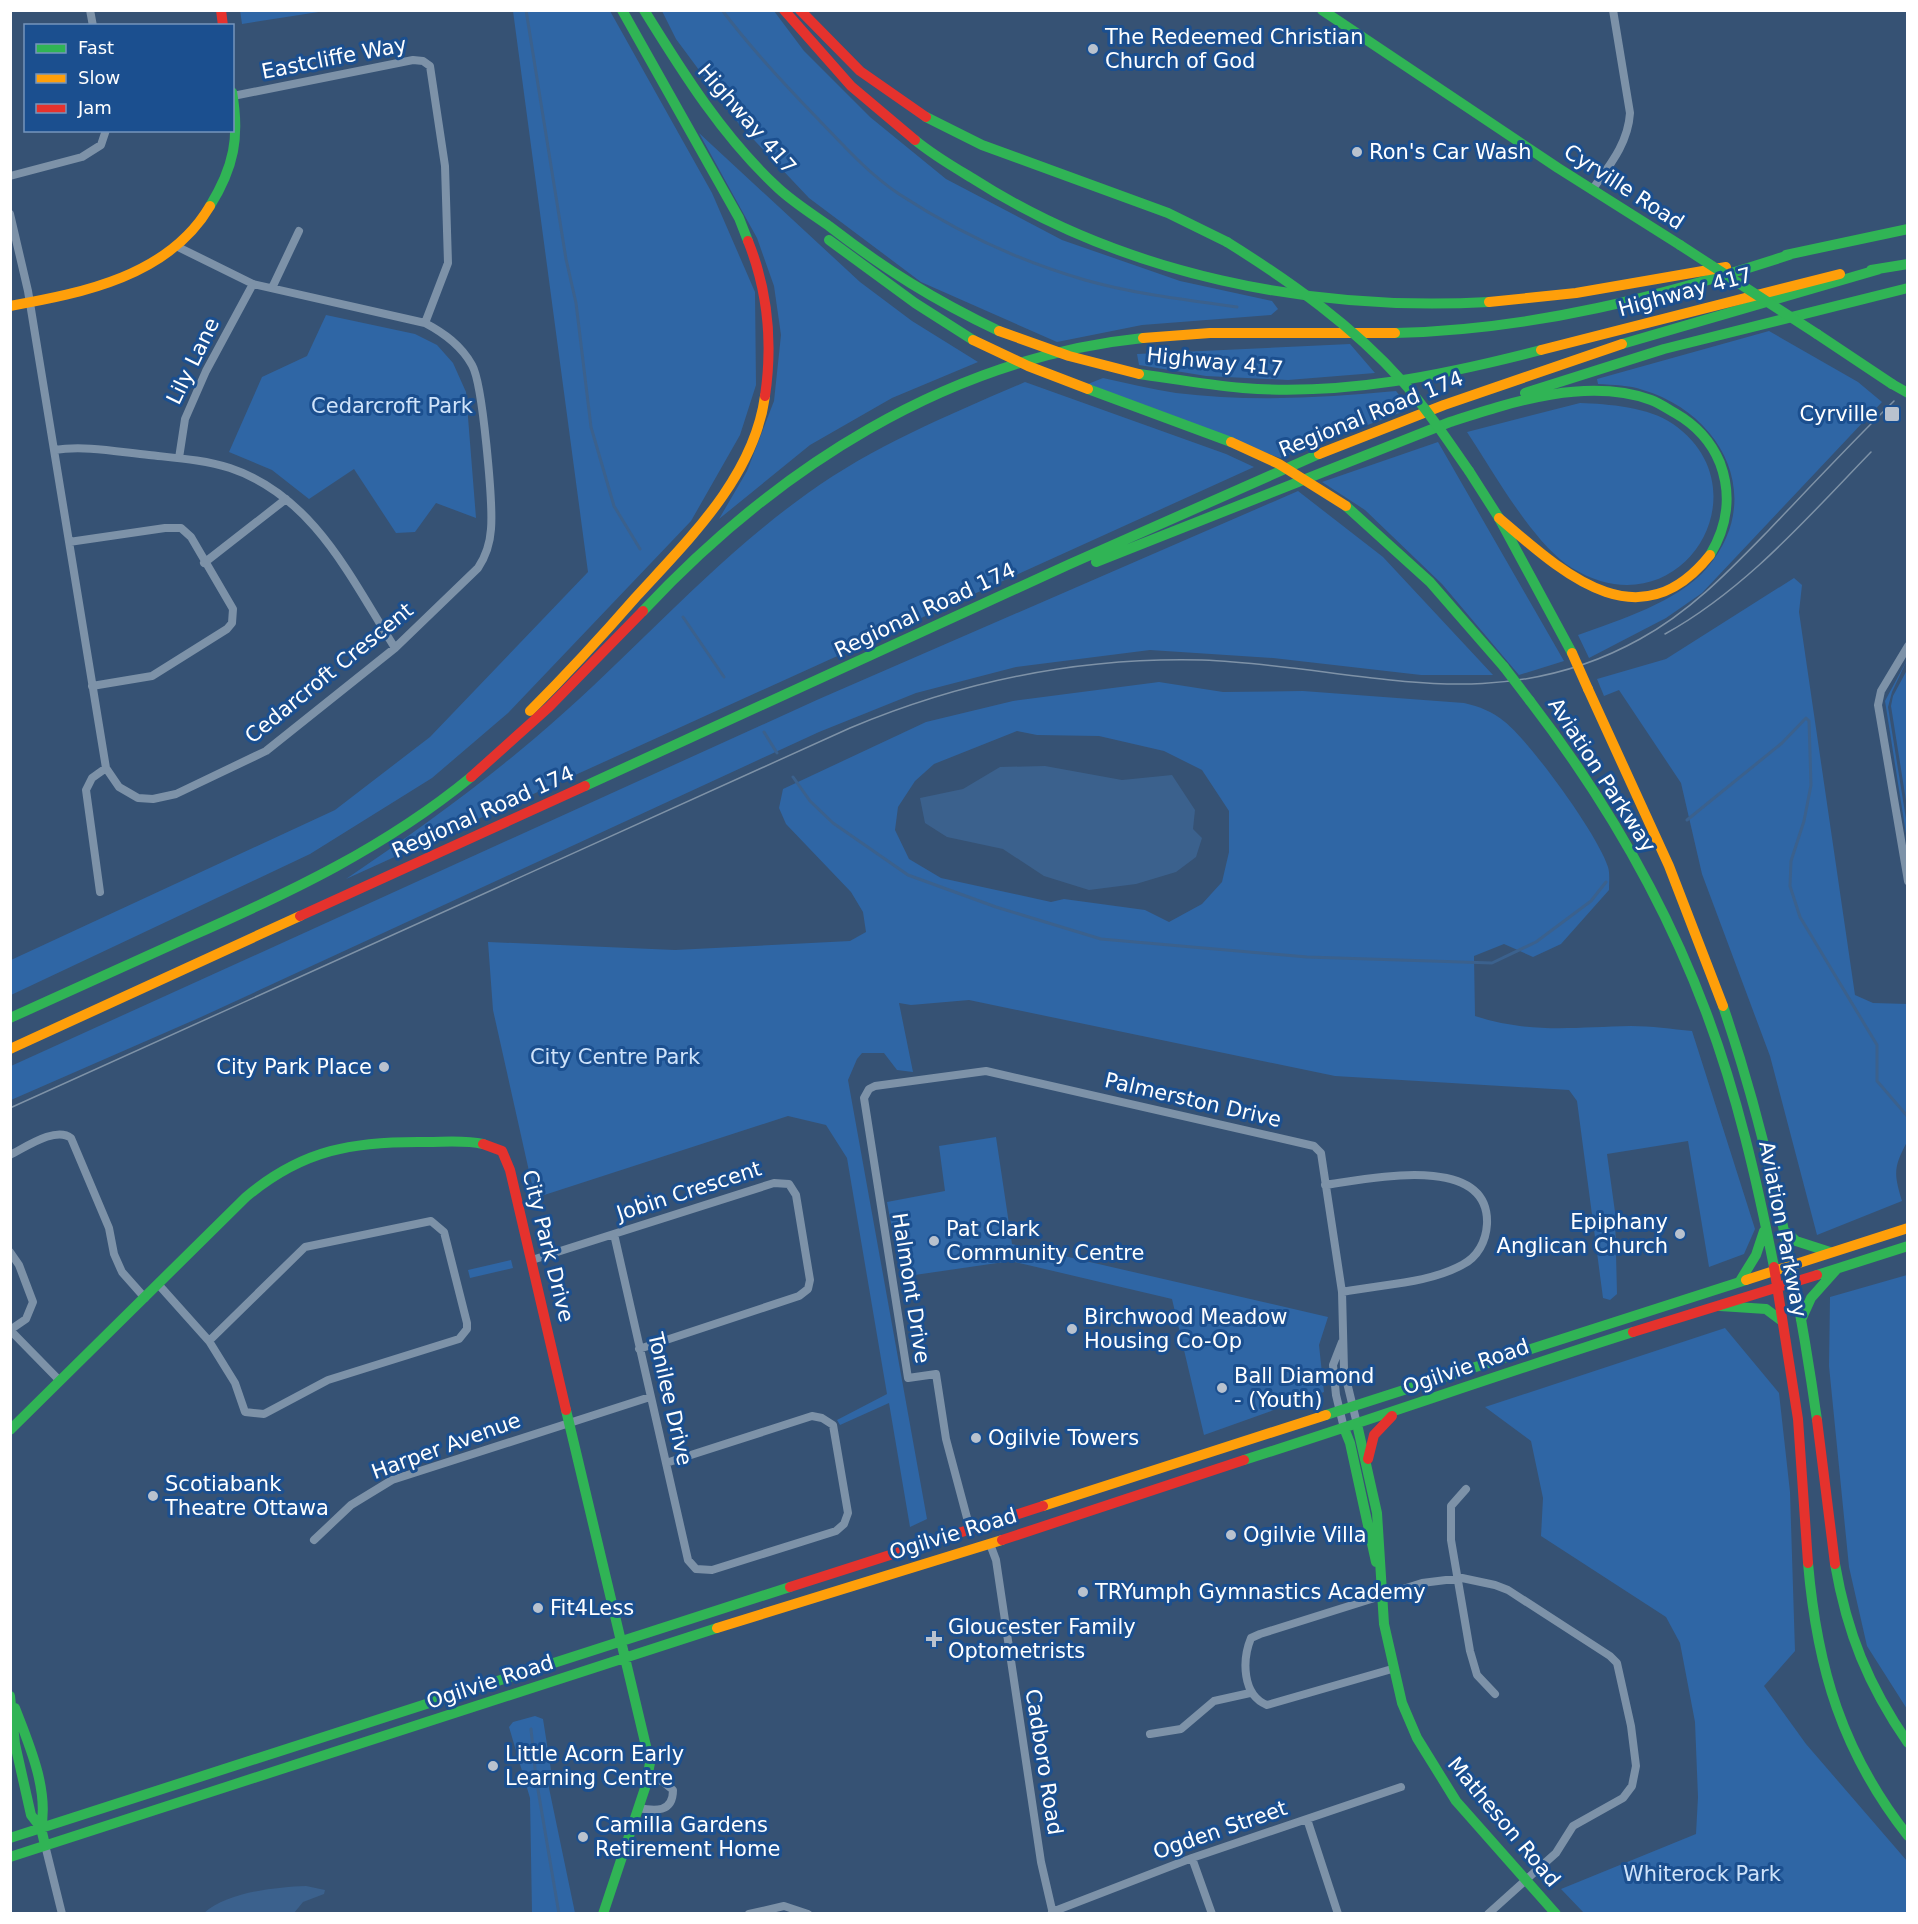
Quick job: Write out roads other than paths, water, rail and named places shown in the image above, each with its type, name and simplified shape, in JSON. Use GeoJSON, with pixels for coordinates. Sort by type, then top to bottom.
{"type":"FeatureCollection","features":[{"type":"Feature","properties":{"kind":"main road"},"geometry":{"type":"LineString","coordinates":[[428,810],[552,690],[704,522],[743,463],[762,411],[769,374],[771,335],[765,293],[752,247],[739,218],[622,10]]}},
{"type":"Feature","properties":{"kind":"main road","name":"Highway 417"},"geometry":{"type":"LineString","coordinates":[[644,10],[690,85],[731,136],[778,188],[894,275],[964,316],[999,331],[1069,356],[1139,374],[1186,382],[1273,389],[1343,387],[1419,378],[1452,373],[1817,278],[1908,264]]}},
{"type":"Feature","properties":{"kind":"main road","name":"Highway 417"},"geometry":{"type":"LineString","coordinates":[[784,10],[831,66],[875,110],[917,144],[976,185],[1019,210],[1078,237],[1148,262],[1197,275],[1329,298],[1400,302],[1476,302],[1607,290],[1908,229]]}},
{"type":"Feature","properties":{"kind":"main road"},"geometry":{"type":"LineString","coordinates":[[800,10],[841,54],[873,82],[938,123],[1001,152],[1146,203],[1227,242],[1313,300],[1374,354],[1423,406],[1469,471],[1499,518],[1582,585],[1611,596],[1639,598],[1665,591],[1691,574],[1707,558],[1722,528],[1727,494],[1720,462],[1702,433],[1683,416],[1648,399],[1622,392],[1595,390],[1553,394],[1494,408],[974,610]]}},
{"type":"Feature","properties":{"kind":"main road","name":"Cyrville Road"},"geometry":{"type":"LineString","coordinates":[[1322,10],[1592,190],[1908,393]]}},
{"type":"Feature","properties":{"kind":"main road"},"geometry":{"type":"LineString","coordinates":[[10,306],[62,297],[143,268],[176,246],[202,221],[227,173],[237,129],[234,103]]}},
{"type":"Feature","properties":{"kind":"main road","name":"Aviation Parkway"},"geometry":{"type":"LineString","coordinates":[[778,188],[786,202],[839,248],[915,303],[973,340],[1028,366],[1231,442],[1279,464],[1346,507],[1382,535],[1429,580],[1504,667],[1562,745],[1628,849],[1689,970],[1709,1020],[1741,1122],[1765,1227],[1782,1321],[1798,1421],[1813,1604],[1822,1661],[1836,1707],[1859,1764],[1908,1836]]}},
{"type":"Feature","properties":{"kind":"main road","name":"Regional Road 174"},"geometry":{"type":"LineString","coordinates":[[10,1018],[291,891],[379,843],[428,810],[506,748],[603,654],[679,574],[738,520],[835,447],[882,420],[933,395],[1039,358],[1075,349],[1139,339],[1210,333],[1429,332],[1489,327],[1570,315],[1700,285],[1795,253]]}},
{"type":"Feature","properties":{"kind":"main road","name":"Regional Road 174"},"geometry":{"type":"LineString","coordinates":[[10,1049],[974,610],[1070,564],[1324,452],[1444,405],[1619,345],[1880,269]]}},
{"type":"Feature","properties":{"kind":"main road"},"geometry":{"type":"LineString","coordinates":[[1494,408],[1506,399],[1664,349],[1908,288]]}},
{"type":"Feature","properties":{"kind":"main road","name":"Aviation Parkway"},"geometry":{"type":"LineString","coordinates":[[1499,518],[1572,653],[1639,797],[1709,964],[1750,1088],[1783,1228],[1821,1443],[1836,1577],[1844,1613],[1872,1686],[1908,1743]]}},
{"type":"Feature","properties":{"kind":"main road","name":"City Park Drive"},"geometry":{"type":"LineString","coordinates":[[10,1430],[262,1182],[308,1155],[365,1142],[480,1142],[502,1151],[510,1170],[532,1260],[623,1659],[650,1763],[648,1775]]}},
{"type":"Feature","properties":{"kind":"main road"},"geometry":{"type":"LineString","coordinates":[[1740,1281],[1756,1255],[1765,1227]]}},
{"type":"Feature","properties":{"kind":"main road"},"geometry":{"type":"LineString","coordinates":[[1783,1228],[1796,1241],[1830,1252]]}},
{"type":"Feature","properties":{"kind":"main road","name":"Ogilvie Road"},"geometry":{"type":"LineString","coordinates":[[10,1838],[1908,1228]]}},
{"type":"Feature","properties":{"kind":"main road","name":"Ogilvie Road"},"geometry":{"type":"LineString","coordinates":[[10,1857],[801,1601],[990,1544],[1144,1491],[1397,1412],[1517,1370],[1908,1246]]}},
{"type":"Feature","properties":{"kind":"main road"},"geometry":{"type":"LineString","coordinates":[[1801,1320],[1811,1298],[1836,1270]]}},
{"type":"Feature","properties":{"kind":"main road"},"geometry":{"type":"LineString","coordinates":[[1720,1306],[1766,1309],[1782,1321]]}},
{"type":"Feature","properties":{"kind":"main road"},"geometry":{"type":"LineString","coordinates":[[1368,1461],[1374,1435],[1397,1412]]}},
{"type":"Feature","properties":{"kind":"main road","name":"Matheson Road"},"geometry":{"type":"LineString","coordinates":[[1357,1424],[1368,1461],[1379,1527],[1382,1597],[1392,1668],[1401,1702],[1415,1736],[1447,1790],[1556,1914]]}},
{"type":"Feature","properties":{"kind":"main road","name":"Matheson Road"},"geometry":{"type":"LineString","coordinates":[[1344,1428],[1350,1443],[1380,1581]]}},
{"type":"Feature","properties":{"kind":"main road"},"geometry":{"type":"LineString","coordinates":[[11,1697],[28,1744],[45,1810],[41,1828],[45,1845]]}},
{"type":"Feature","properties":{"kind":"main road"},"geometry":{"type":"LineString","coordinates":[[603,1914],[648,1775]]}},
{"type":"Feature","properties":{"kind":"street"},"geometry":{"type":"LineString","coordinates":[[1592,190],[1623,143],[1629,124],[1630,113],[1613,10]]}},
{"type":"Feature","properties":{"kind":"street","name":"Eastcliffe Way"},"geometry":{"type":"LineString","coordinates":[[234,94],[413,60],[423,61],[430,66],[445,166],[448,263],[425,323]]}},
{"type":"Feature","properties":{"kind":"street"},"geometry":{"type":"LineString","coordinates":[[10,176],[82,157],[101,145],[105,132]]}},
{"type":"Feature","properties":{"kind":"street"},"geometry":{"type":"LineString","coordinates":[[10,214],[30,302],[106,768],[92,778],[86,790],[100,892]]}},
{"type":"Feature","properties":{"kind":"street"},"geometry":{"type":"LineString","coordinates":[[272,288],[299,231]]}},
{"type":"Feature","properties":{"kind":"street","name":"Cedarcroft Crescent"},"geometry":{"type":"LineString","coordinates":[[106,768],[119,787],[138,798],[153,799],[176,794],[266,751],[395,648],[478,568],[487,553],[491,528],[480,390],[473,366],[458,345],[425,323],[253,284],[176,246]]}},
{"type":"Feature","properties":{"kind":"street","name":"Lily Lane"},"geometry":{"type":"LineString","coordinates":[[179,458],[185,419],[208,366],[253,284]]}},
{"type":"Feature","properties":{"kind":"street"},"geometry":{"type":"LineString","coordinates":[[54,450],[99,451],[179,458],[254,477],[304,514],[329,543],[395,648]]}},
{"type":"Feature","properties":{"kind":"street"},"geometry":{"type":"LineString","coordinates":[[204,563],[286,499]]}},
{"type":"Feature","properties":{"kind":"street"},"geometry":{"type":"LineString","coordinates":[[69,542],[165,528],[181,528],[191,537],[204,563],[233,609],[232,623],[152,676],[92,686]]}},
{"type":"Feature","properties":{"kind":"street"},"geometry":{"type":"LineString","coordinates":[[1908,646],[1881,691],[1878,705],[1908,881]]}},
{"type":"Feature","properties":{"kind":"street","name":"Palmerston Drive"},"geometry":{"type":"LineString","coordinates":[[868,1089],[875,1086],[986,1071],[1314,1146],[1321,1153],[1342,1292],[1344,1370],[1357,1424]]}},
{"type":"Feature","properties":{"kind":"street","name":"Halmont Drive"},"geometry":{"type":"LineString","coordinates":[[868,1089],[864,1098],[869,1142],[908,1378],[936,1374],[946,1439],[970,1529]]}},
{"type":"Feature","properties":{"kind":"street"},"geometry":{"type":"LineString","coordinates":[[10,1155],[55,1134],[67,1135],[71,1138],[109,1228],[114,1254],[122,1272],[145,1298]]}},
{"type":"Feature","properties":{"kind":"street"},"geometry":{"type":"LineString","coordinates":[[1325,1185],[1392,1176],[1436,1176],[1458,1181],[1472,1188],[1480,1195],[1488,1213],[1484,1241],[1464,1264],[1407,1281],[1342,1292]]}},
{"type":"Feature","properties":{"kind":"street","name":"Jobin Crescent"},"geometry":{"type":"LineString","coordinates":[[532,1260],[774,1182],[789,1184],[796,1195],[810,1280],[808,1289],[799,1296],[639,1349]]}},
{"type":"Feature","properties":{"kind":"street"},"geometry":{"type":"LineString","coordinates":[[158,1284],[209,1341],[235,1383],[245,1412],[264,1414],[328,1380],[459,1339],[467,1329],[467,1323],[444,1232],[431,1221],[305,1247],[209,1341]]}},
{"type":"Feature","properties":{"kind":"street","name":"Tonilee Drive"},"geometry":{"type":"LineString","coordinates":[[614,1234],[688,1560],[696,1569],[702,1571],[722,1567],[836,1532],[844,1524],[848,1513],[833,1425],[822,1418],[812,1416],[666,1463]]}},
{"type":"Feature","properties":{"kind":"street"},"geometry":{"type":"LineString","coordinates":[[10,1252],[19,1265],[32,1298],[32,1306],[26,1319],[10,1330],[60,1382]]}},
{"type":"Feature","properties":{"kind":"street","name":"Palmerston Drive"},"geometry":{"type":"LineString","coordinates":[[1342,1341],[1333,1365],[1339,1410],[1344,1428]]}},
{"type":"Feature","properties":{"kind":"street","name":"Harper Avenue"},"geometry":{"type":"LineString","coordinates":[[314,1540],[351,1505],[392,1480],[650,1397]]}},
{"type":"Feature","properties":{"kind":"street"},"geometry":{"type":"LineString","coordinates":[[1466,1489],[1451,1506],[1451,1540],[1476,1675],[1495,1694]]}},
{"type":"Feature","properties":{"kind":"street","name":"Cadboro Road"},"geometry":{"type":"LineString","coordinates":[[990,1544],[996,1560],[1041,1862],[1052,1913]]}},
{"type":"Feature","properties":{"kind":"street"},"geometry":{"type":"LineString","coordinates":[[1392,1668],[1267,1705],[1257,1701],[1250,1693],[1245,1653],[1251,1638],[1422,1583],[1458,1579],[1495,1585],[1526,1600],[1610,1656],[1620,1670],[1635,1756],[1632,1786],[1623,1798],[1573,1826],[1560,1849],[1488,1914]]}},
{"type":"Feature","properties":{"kind":"street"},"geometry":{"type":"LineString","coordinates":[[1150,1734],[1181,1729],[1214,1701],[1250,1693]]}},
{"type":"Feature","properties":{"kind":"street"},"geometry":{"type":"LineString","coordinates":[[638,1808],[664,1809],[670,1805],[673,1798],[673,1790],[648,1775]]}},
{"type":"Feature","properties":{"kind":"street","name":"Ogden Street"},"geometry":{"type":"LineString","coordinates":[[1052,1913],[1192,1858],[1401,1787]]}},
{"type":"Feature","properties":{"kind":"street"},"geometry":{"type":"LineString","coordinates":[[1307,1819],[1338,1914]]}},
{"type":"Feature","properties":{"kind":"street"},"geometry":{"type":"LineString","coordinates":[[45,1845],[62,1914]]}},
{"type":"Feature","properties":{"kind":"street"},"geometry":{"type":"LineString","coordinates":[[1192,1858],[1212,1914]]}},
{"type":"Feature","properties":{"kind":"street"},"geometry":{"type":"LineString","coordinates":[[749,1914],[784,1906],[808,1914]]}},
{"type":"Feature","properties":{"kind":"waterway"},"geometry":{"type":"LineString","coordinates":[[526,10],[566,259],[576,303],[591,427],[614,506],[640,549]]}},
{"type":"Feature","properties":{"kind":"waterway"},"geometry":{"type":"LineString","coordinates":[[722,10],[769,67],[857,159],[899,194],[943,221],[1036,264],[1085,280],[1141,293],[1237,307]]}},
{"type":"Feature","properties":{"kind":"waterway"},"geometry":{"type":"LineString","coordinates":[[683,617],[724,677]]}},
{"type":"Feature","properties":{"kind":"waterway"},"geometry":{"type":"LineString","coordinates":[[1687,820],[1782,743],[1806,718],[1809,721],[1811,785],[1804,821],[1791,861],[1790,886],[1800,917],[1877,1045],[1877,1081],[1908,1117]]}},
{"type":"Feature","properties":{"kind":"waterway"},"geometry":{"type":"LineString","coordinates":[[764,732],[777,753]]}},
{"type":"Feature","properties":{"kind":"waterway"},"geometry":{"type":"LineString","coordinates":[[793,777],[810,801],[833,823],[908,875],[996,907],[1101,939],[1307,957],[1492,963],[1536,942],[1591,901],[1606,882]]}},
{"type":"Feature","properties":{"kind":"waterway"},"geometry":{"type":"LineString","coordinates":[[531,1729],[536,1778],[559,1914]]}},
{"type":"Feature","properties":{"kind":"tram line"},"geometry":{"type":"LineString","coordinates":[[10,1108],[850,728],[935,697],[1022,675],[1111,663],[1156,660],[1260,664],[1424,683],[1477,684],[1531,678],[1585,664],[1640,639],[1693,603],[1739,560],[1894,401]]}},
{"type":"Feature","properties":{"kind":"tram line"},"geometry":{"type":"LineString","coordinates":[[1665,634],[1694,616],[1749,574],[1799,527],[1871,452]]}},
{"type":"Feature","properties":{"kind":"place","name":"The Redeemed Christian Church of God"},"geometry":{"type":"Point","coordinates":[1093,49]}},
{"type":"Feature","properties":{"kind":"place","name":"Ron's Car Wash"},"geometry":{"type":"Point","coordinates":[1357,152]}},
{"type":"Feature","properties":{"kind":"place","name":"Cyrville"},"geometry":{"type":"Point","coordinates":[1892,414]}},
{"type":"Feature","properties":{"kind":"place","name":"City Park Place"},"geometry":{"type":"Point","coordinates":[384,1067]}},
{"type":"Feature","properties":{"kind":"place","name":"Epiphany Anglican Church"},"geometry":{"type":"Point","coordinates":[1680,1234]}},
{"type":"Feature","properties":{"kind":"place","name":"Pat Clark Community Centre"},"geometry":{"type":"Point","coordinates":[934,1241]}},
{"type":"Feature","properties":{"kind":"place","name":"Birchwood Meadow Housing Co-Op"},"geometry":{"type":"Point","coordinates":[1072,1329]}},
{"type":"Feature","properties":{"kind":"place","name":"Ball Diamond - (Youth)"},"geometry":{"type":"Point","coordinates":[1222,1388]}},
{"type":"Feature","properties":{"kind":"place","name":"Ogilvie Towers"},"geometry":{"type":"Point","coordinates":[976,1438]}},
{"type":"Feature","properties":{"kind":"place","name":"Scotiabank Theatre Ottawa"},"geometry":{"type":"Point","coordinates":[153,1496]}},
{"type":"Feature","properties":{"kind":"place","name":"Ogilvie Villa"},"geometry":{"type":"Point","coordinates":[1231,1535]}},
{"type":"Feature","properties":{"kind":"place","name":"TRYumph Gymnastics Academy"},"geometry":{"type":"Point","coordinates":[1083,1592]}},
{"type":"Feature","properties":{"kind":"place","name":"Fit4Less"},"geometry":{"type":"Point","coordinates":[538,1608]}},
{"type":"Feature","properties":{"kind":"place","name":"Gloucester Family Optometrists"},"geometry":{"type":"Point","coordinates":[934,1639]}},
{"type":"Feature","properties":{"kind":"place","name":"Little Acorn Early Learning Centre"},"geometry":{"type":"Point","coordinates":[493,1766]}},
{"type":"Feature","properties":{"kind":"place","name":"Camilla Gardens Retirement Home"},"geometry":{"type":"Point","coordinates":[583,1837]}},
{"type":"Feature","properties":{"kind":"park label","name":"Cedarcroft Park"},"geometry":{"type":"Point","coordinates":[392,406]}},
{"type":"Feature","properties":{"kind":"park label","name":"City Centre Park"},"geometry":{"type":"Point","coordinates":[615,1057]}},
{"type":"Feature","properties":{"kind":"park label","name":"Whiterock Park"},"geometry":{"type":"Point","coordinates":[1702,1874]}}]}
